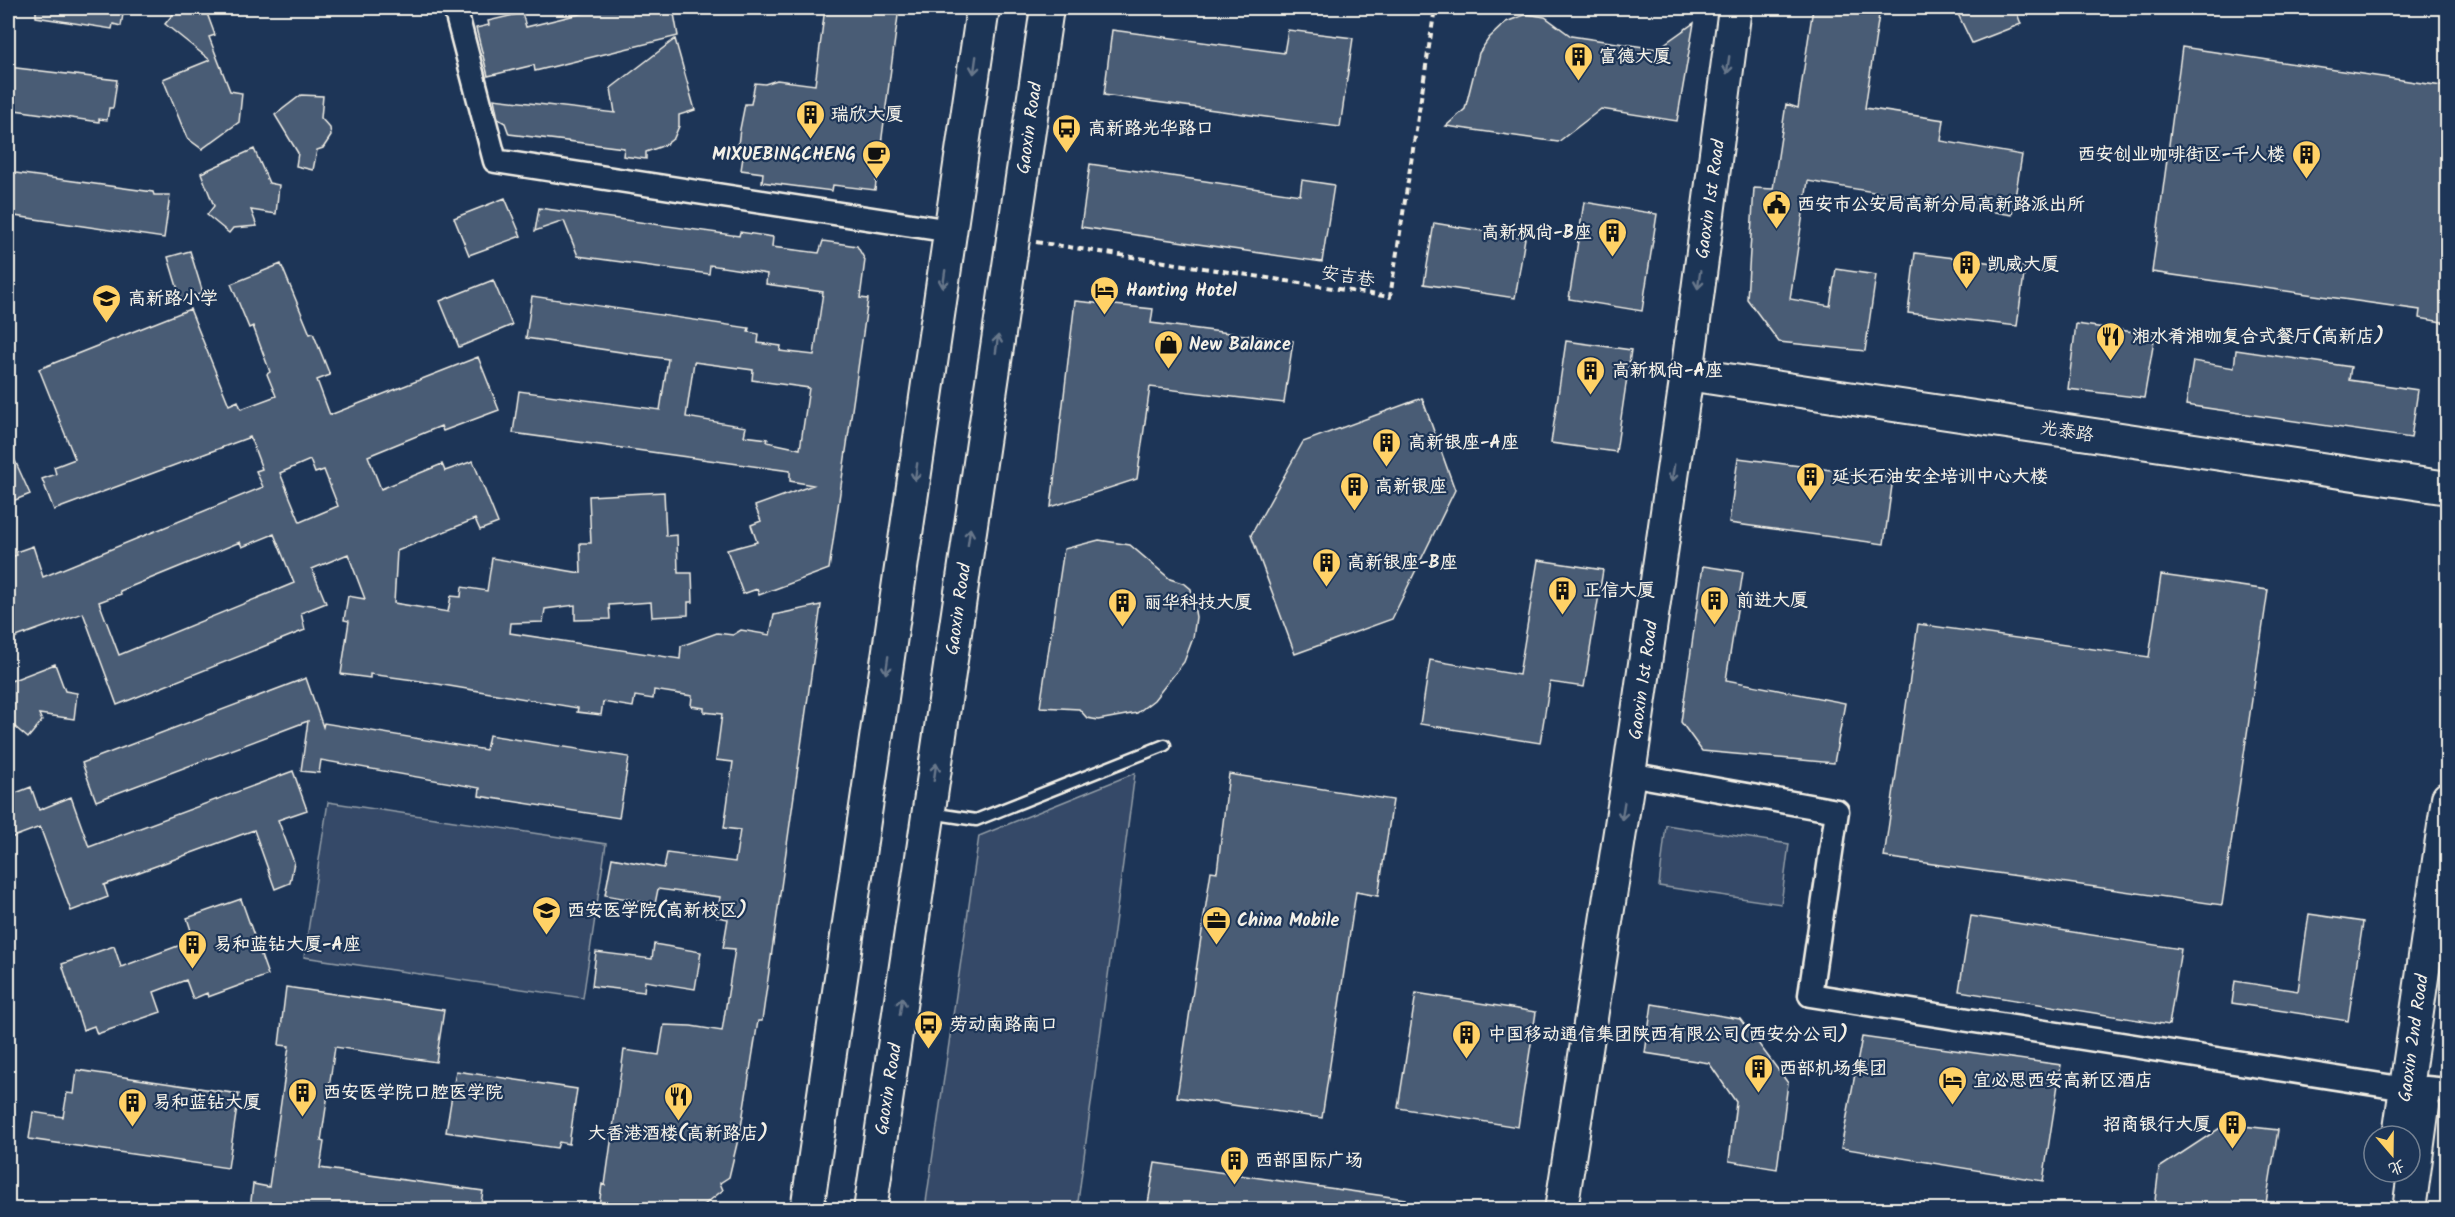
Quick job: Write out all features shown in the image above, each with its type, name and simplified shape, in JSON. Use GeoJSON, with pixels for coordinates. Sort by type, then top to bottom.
{"type":"FeatureCollection","features":[{"type":"Feature","properties":{"kind":"street"},"geometry":{"type":"LineString","coordinates":[[455,8],[495,160],[951,231]]}},
{"type":"Feature","properties":{"kind":"street"},"geometry":{"type":"LineString","coordinates":[[807,1209],[983,8]]}},
{"type":"Feature","properties":{"kind":"street","name":"Gaoxin Road"},"geometry":{"type":"LineString","coordinates":[[870,1209],[1047,8]]}},
{"type":"Feature","properties":{"kind":"street","name":"Gaoxin 1st Road"},"geometry":{"type":"LineString","coordinates":[[1561,1209],[1629,774],[1687,374],[1735,8]]}},
{"type":"Feature","properties":{"kind":"street","name":"光泰路"},"geometry":{"type":"LineString","coordinates":[[1687,374],[2448,488]]}},
{"type":"Feature","properties":{"kind":"street"},"geometry":{"type":"LineString","coordinates":[[1629,774],[1838,811],[1810,995],[2426,1089]]}},
{"type":"Feature","properties":{"kind":"street","name":"Gaoxin 2nd Road"},"geometry":{"type":"LineString","coordinates":[[2406,1124],[2426,1089],[2448,798]]}},
{"type":"Feature","properties":{"kind":"street","name":"Gaoxin 2nd Road"},"geometry":{"type":"LineString","coordinates":[[2409,1209],[2448,940]]}},
{"type":"Feature","properties":{"kind":"street"},"geometry":{"type":"LineString","coordinates":[[2389,1209],[2392,1184]]}},
{"type":"Feature","properties":{"kind":"lane"},"geometry":{"type":"LineString","coordinates":[[929,813],[976,820],[1165,746]]}},
{"type":"Feature","properties":{"kind":"path","name":"安吉巷"},"geometry":{"type":"LineString","coordinates":[[1012,239],[1390,297],[1436,8]]}},
{"type":"Feature","properties":{"kind":"shaded area"},"geometry":{"type":"Polygon","coordinates":[[[1135,773],[1077,1209],[925,1209],[979,836],[1135,773]]]}},
{"type":"Feature","properties":{"kind":"shaded area"},"geometry":{"type":"Polygon","coordinates":[[[328,802],[606,844],[583,998],[304,957],[328,802]]]}},
{"type":"Feature","properties":{"kind":"shaded area"},"geometry":{"type":"Polygon","coordinates":[[[1666,825],[1789,844],[1781,904],[1659,886],[1666,825]]]}},
{"type":"Feature","properties":{"kind":"building"},"geometry":{"type":"Polygon","coordinates":[[[36,8],[124,8],[121,26],[113,24],[112,29],[36,17],[36,8]]]}},
{"type":"Feature","properties":{"kind":"building"},"geometry":{"type":"Polygon","coordinates":[[[178,8],[205,8],[215,35],[209,37],[230,91],[242,93],[239,122],[202,149],[187,138],[163,79],[210,60],[165,24],[178,8]]]}},
{"type":"Feature","properties":{"kind":"building"},"geometry":{"type":"Polygon","coordinates":[[[604,8],[673,8],[678,36],[535,71],[534,65],[488,76],[476,28],[489,25],[488,21],[522,13],[526,27],[604,8]]]}},
{"type":"Feature","properties":{"kind":"building","name":"瑞欣大厦"},"geometry":{"type":"Polygon","coordinates":[[[825,8],[899,8],[875,190],[833,185],[832,191],[762,182],[763,173],[741,170],[743,157],[738,145],[740,129],[745,104],[751,104],[755,83],[765,84],[777,80],[815,85],[825,8]]]}},
{"type":"Feature","properties":{"kind":"building"},"geometry":{"type":"Polygon","coordinates":[[[1813,8],[1880,8],[1865,108],[1944,120],[1941,141],[2022,155],[2012,215],[1808,181],[1790,299],[1830,306],[1836,269],[1876,275],[1865,351],[1779,342],[1747,299],[1754,188],[1773,189],[1786,104],[1798,108],[1813,8]]]}},
{"type":"Feature","properties":{"kind":"building"},"geometry":{"type":"Polygon","coordinates":[[[1955,8],[2015,8],[2021,24],[1972,43],[1955,8]]]}},
{"type":"Feature","properties":{"kind":"building","name":"富德大厦"},"geometry":{"type":"Polygon","coordinates":[[[1527,14],[1545,17],[1571,36],[1657,49],[1694,23],[1677,121],[1601,109],[1558,142],[1446,126],[1465,109],[1479,53],[1489,38],[1506,22],[1527,14]]]}},
{"type":"Feature","properties":{"kind":"building"},"geometry":{"type":"Polygon","coordinates":[[[1112,30],[1284,53],[1288,30],[1353,38],[1340,127],[1104,95],[1112,30]]]}},
{"type":"Feature","properties":{"kind":"building"},"geometry":{"type":"Polygon","coordinates":[[[675,39],[695,110],[679,115],[679,126],[674,138],[665,145],[646,152],[646,159],[623,156],[624,148],[509,134],[505,123],[498,119],[494,99],[615,113],[611,88],[675,39]]]}},
{"type":"Feature","properties":{"kind":"building","name":"西安创业咖啡街区-千人楼"},"geometry":{"type":"Polygon","coordinates":[[[2182,47],[2448,87],[2448,323],[2419,318],[2420,310],[2152,272],[2182,47]]]}},
{"type":"Feature","properties":{"kind":"building"},"geometry":{"type":"Polygon","coordinates":[[[8,67],[117,80],[113,108],[109,108],[107,120],[99,119],[99,122],[8,109],[8,67]]]}},
{"type":"Feature","properties":{"kind":"building"},"geometry":{"type":"Polygon","coordinates":[[[301,95],[323,96],[321,118],[330,128],[331,136],[323,148],[317,150],[313,170],[296,166],[298,153],[275,115],[301,95]]]}},
{"type":"Feature","properties":{"kind":"building"},"geometry":{"type":"Polygon","coordinates":[[[254,149],[269,183],[279,185],[276,214],[251,210],[257,226],[233,228],[229,233],[207,215],[214,206],[201,173],[254,149]]]}},
{"type":"Feature","properties":{"kind":"building"},"geometry":{"type":"Polygon","coordinates":[[[1090,164],[1300,195],[1302,180],[1334,185],[1322,262],[1081,227],[1090,164]]]}},
{"type":"Feature","properties":{"kind":"building"},"geometry":{"type":"Polygon","coordinates":[[[8,172],[153,192],[154,195],[170,195],[164,238],[8,215],[8,172]]]}},
{"type":"Feature","properties":{"kind":"building"},"geometry":{"type":"Polygon","coordinates":[[[505,198],[521,236],[469,255],[454,218],[505,198]]]}},
{"type":"Feature","properties":{"kind":"building","name":"高新枫尚-B座"},"geometry":{"type":"Polygon","coordinates":[[[1584,202],[1657,214],[1642,311],[1569,299],[1584,202]]]}},
{"type":"Feature","properties":{"kind":"building"},"geometry":{"type":"Polygon","coordinates":[[[539,208],[739,236],[740,232],[773,237],[772,247],[819,253],[823,241],[857,246],[865,260],[860,298],[868,299],[829,569],[759,595],[757,589],[743,594],[727,550],[757,542],[751,525],[761,521],[755,506],[813,485],[790,481],[790,471],[513,433],[519,391],[660,410],[668,359],[526,338],[532,296],[749,328],[748,332],[759,334],[758,343],[781,346],[780,351],[814,355],[823,292],[766,284],[767,274],[710,265],[709,274],[578,256],[564,221],[535,231],[539,208]],[[694,362],[686,417],[746,427],[744,436],[768,439],[767,442],[800,449],[809,388],[752,380],[753,370],[694,362]]]}},
{"type":"Feature","properties":{"kind":"building"},"geometry":{"type":"Polygon","coordinates":[[[1434,223],[1525,238],[1515,298],[1424,284],[1434,223]]]}},
{"type":"Feature","properties":{"kind":"building"},"geometry":{"type":"Polygon","coordinates":[[[190,251],[203,293],[181,300],[168,257],[190,251]]]}},
{"type":"Feature","properties":{"kind":"building","name":"凯威大厦"},"geometry":{"type":"Polygon","coordinates":[[[1915,253],[2025,267],[2017,326],[1908,313],[1915,253]]]}},
{"type":"Feature","properties":{"kind":"building"},"geometry":{"type":"Polygon","coordinates":[[[281,264],[330,375],[317,380],[330,415],[478,357],[499,410],[443,431],[441,426],[368,456],[381,489],[442,464],[445,471],[473,461],[498,523],[480,530],[475,519],[397,551],[394,603],[448,612],[451,596],[461,597],[462,587],[487,591],[492,558],[581,573],[580,543],[591,543],[589,496],[664,492],[666,536],[677,535],[678,573],[692,573],[693,602],[688,602],[688,615],[652,617],[651,602],[609,605],[610,619],[575,620],[575,605],[545,609],[543,622],[511,623],[510,633],[680,659],[681,646],[717,633],[733,635],[741,630],[770,635],[774,615],[821,605],[762,1021],[758,1021],[741,1127],[729,1177],[720,1183],[723,1190],[699,1209],[606,1209],[607,1207],[599,1206],[602,1184],[605,1185],[624,1050],[659,1055],[664,1025],[722,1031],[735,949],[723,948],[728,919],[717,917],[720,897],[658,889],[655,904],[605,895],[612,858],[664,868],[667,853],[735,862],[740,830],[724,828],[733,762],[716,760],[722,714],[704,712],[704,708],[691,706],[692,696],[654,690],[653,699],[635,696],[633,707],[603,702],[601,715],[577,712],[578,708],[414,680],[370,674],[370,678],[341,674],[349,621],[344,620],[348,596],[365,599],[348,554],[312,569],[326,603],[301,613],[305,630],[117,705],[83,613],[8,640],[8,571],[12,569],[8,558],[17,555],[16,552],[33,546],[43,577],[263,487],[256,471],[262,469],[250,437],[54,510],[42,479],[56,474],[54,467],[75,459],[39,369],[190,309],[229,405],[238,401],[241,409],[276,396],[253,326],[249,328],[231,284],[281,264]],[[310,460],[280,473],[300,522],[338,506],[324,470],[315,473],[310,460]],[[274,534],[242,547],[240,542],[120,591],[121,594],[99,602],[119,655],[294,583],[274,534]]]}},
{"type":"Feature","properties":{"kind":"building"},"geometry":{"type":"Polygon","coordinates":[[[493,280],[512,325],[459,347],[440,301],[493,280]]]}},
{"type":"Feature","properties":{"kind":"building"},"geometry":{"type":"Polygon","coordinates":[[[1075,301],[1153,309],[1151,323],[1293,341],[1284,403],[1150,387],[1137,479],[1051,507],[1075,301]]]}},
{"type":"Feature","properties":{"kind":"building","name":"湘水肴湘咖复合式餐厅(高新店)"},"geometry":{"type":"Polygon","coordinates":[[[2076,324],[2155,335],[2144,398],[2068,389],[2076,324]]]}},
{"type":"Feature","properties":{"kind":"building","name":"高新枫尚-A座"},"geometry":{"type":"Polygon","coordinates":[[[1566,341],[1631,350],[1616,452],[1551,443],[1566,341]]]}},
{"type":"Feature","properties":{"kind":"building"},"geometry":{"type":"Polygon","coordinates":[[[2236,350],[2351,367],[2349,380],[2418,390],[2411,438],[2186,405],[2193,361],[2234,368],[2236,350]]]}},
{"type":"Feature","properties":{"kind":"building","name":"高新银座"},"geometry":{"type":"Polygon","coordinates":[[[1422,398],[1455,490],[1392,619],[1295,654],[1251,535],[1303,442],[1422,398]]]}},
{"type":"Feature","properties":{"kind":"building"},"geometry":{"type":"Polygon","coordinates":[[[8,445],[30,494],[8,503],[8,445]]]}},
{"type":"Feature","properties":{"kind":"building","name":"延长石油安全培训中心大楼"},"geometry":{"type":"Polygon","coordinates":[[[1738,458],[1893,478],[1884,544],[1729,523],[1738,458]]]}},
{"type":"Feature","properties":{"kind":"building","name":"丽华科技大厦"},"geometry":{"type":"Polygon","coordinates":[[[1099,540],[1130,545],[1170,579],[1185,584],[1191,589],[1196,617],[1193,638],[1184,662],[1154,700],[1137,713],[1098,720],[1087,718],[1079,709],[1040,707],[1064,549],[1099,540]]]}},
{"type":"Feature","properties":{"kind":"building","name":"正信大厦"},"geometry":{"type":"Polygon","coordinates":[[[1538,560],[1603,570],[1584,687],[1550,682],[1540,743],[1420,724],[1430,660],[1519,675],[1538,560]]]}},
{"type":"Feature","properties":{"kind":"building","name":"前进大厦"},"geometry":{"type":"Polygon","coordinates":[[[1703,566],[1743,572],[1726,680],[1845,703],[1834,763],[1702,751],[1681,722],[1703,566]]]}},
{"type":"Feature","properties":{"kind":"building"},"geometry":{"type":"Polygon","coordinates":[[[2161,575],[2268,590],[2222,905],[1884,857],[1918,624],[2149,657],[2161,575]]]}},
{"type":"Feature","properties":{"kind":"building"},"geometry":{"type":"Polygon","coordinates":[[[55,664],[65,691],[77,693],[74,719],[39,714],[42,721],[28,738],[8,721],[14,714],[8,695],[8,682],[55,664]]]}},
{"type":"Feature","properties":{"kind":"building"},"geometry":{"type":"Polygon","coordinates":[[[306,678],[323,727],[324,723],[486,750],[489,735],[629,757],[619,818],[479,796],[480,788],[321,760],[319,773],[301,771],[308,721],[96,801],[82,763],[306,678]]]}},
{"type":"Feature","properties":{"kind":"building"},"geometry":{"type":"Polygon","coordinates":[[[293,771],[307,810],[278,820],[294,862],[290,883],[275,889],[254,830],[104,885],[108,897],[71,911],[40,827],[8,839],[8,796],[31,787],[39,810],[71,797],[89,847],[293,771]]]}},
{"type":"Feature","properties":{"kind":"building"},"geometry":{"type":"Polygon","coordinates":[[[1229,774],[1393,800],[1378,896],[1356,892],[1322,1118],[1177,1097],[1211,871],[1217,872],[1229,774]]]}},
{"type":"Feature","properties":{"kind":"building","name":"易和蓝钻大厦-A座"},"geometry":{"type":"Polygon","coordinates":[[[241,899],[268,975],[208,997],[207,993],[193,999],[186,980],[154,992],[161,1012],[97,1034],[94,1026],[83,1030],[62,964],[114,946],[121,967],[194,940],[187,918],[241,899]]]}},
{"type":"Feature","properties":{"kind":"building"},"geometry":{"type":"Polygon","coordinates":[[[2309,914],[2363,922],[2348,1021],[2232,1003],[2235,981],[2298,991],[2309,914]]]}},
{"type":"Feature","properties":{"kind":"building"},"geometry":{"type":"Polygon","coordinates":[[[1971,916],[2181,949],[2169,1025],[1959,991],[1971,916]]]}},
{"type":"Feature","properties":{"kind":"building"},"geometry":{"type":"Polygon","coordinates":[[[654,944],[701,952],[695,989],[645,981],[644,992],[592,986],[596,952],[652,959],[654,944]]]}},
{"type":"Feature","properties":{"kind":"building"},"geometry":{"type":"Polygon","coordinates":[[[286,987],[444,1010],[436,1062],[335,1047],[321,1141],[324,1142],[320,1168],[483,1191],[480,1209],[250,1209],[253,1184],[269,1187],[289,1046],[279,1045],[286,987]]]}},
{"type":"Feature","properties":{"kind":"building","name":"中国移动通信集团陕西有限公司(西安分公司)"},"geometry":{"type":"Polygon","coordinates":[[[1416,993],[1536,1012],[1518,1127],[1398,1108],[1416,993]]]}},
{"type":"Feature","properties":{"kind":"building","name":"西部机场集团"},"geometry":{"type":"Polygon","coordinates":[[[1652,1004],[1740,1019],[1788,1083],[1777,1169],[1729,1161],[1736,1102],[1709,1063],[1645,1053],[1652,1004]]]}},
{"type":"Feature","properties":{"kind":"building","name":"宜必思西安高新区酒店"},"geometry":{"type":"Polygon","coordinates":[[[1862,1037],[2061,1065],[2043,1181],[1841,1148],[1862,1037]]]}},
{"type":"Feature","properties":{"kind":"building","name":"易和蓝钻大厦"},"geometry":{"type":"Polygon","coordinates":[[[77,1070],[239,1094],[228,1168],[29,1139],[33,1112],[63,1117],[67,1093],[74,1094],[77,1070]]]}},
{"type":"Feature","properties":{"kind":"building"},"geometry":{"type":"Polygon","coordinates":[[[456,1071],[577,1089],[569,1144],[559,1142],[557,1148],[446,1132],[456,1071]]]}},
{"type":"Feature","properties":{"kind":"building","name":"招商银行大厦"},"geometry":{"type":"Polygon","coordinates":[[[2226,1124],[2278,1130],[2265,1209],[2154,1209],[2159,1168],[2226,1124]]]}},
{"type":"Feature","properties":{"kind":"building","name":"西部国际广场"},"geometry":{"type":"Polygon","coordinates":[[[1155,1163],[1405,1199],[1404,1209],[1147,1209],[1155,1163]]]}},
{"type":"Feature","properties":{"kind":"place","name":"富德大厦"},"geometry":{"type":"Point","coordinates":[1578,82]}},
{"type":"Feature","properties":{"kind":"place","name":"瑞欣大厦"},"geometry":{"type":"Point","coordinates":[810,140]}},
{"type":"Feature","properties":{"kind":"place","name":"高新路光华路口"},"geometry":{"type":"Point","coordinates":[1067,154]}},
{"type":"Feature","properties":{"kind":"place","name":"MIXUEBINGCHENG"},"geometry":{"type":"Point","coordinates":[877,180]}},
{"type":"Feature","properties":{"kind":"place","name":"西安创业咖啡街区-千人楼"},"geometry":{"type":"Point","coordinates":[2306,180]}},
{"type":"Feature","properties":{"kind":"place","name":"西安市公安局高新分局高新路派出所"},"geometry":{"type":"Point","coordinates":[1776,230]}},
{"type":"Feature","properties":{"kind":"place","name":"高新枫尚-B座"},"geometry":{"type":"Point","coordinates":[1613,258]}},
{"type":"Feature","properties":{"kind":"place","name":"凯威大厦"},"geometry":{"type":"Point","coordinates":[1966,290]}},
{"type":"Feature","properties":{"kind":"place","name":"Hanting Hotel"},"geometry":{"type":"Point","coordinates":[1105,316]}},
{"type":"Feature","properties":{"kind":"place","name":"高新路小学"},"geometry":{"type":"Point","coordinates":[107,324]}},
{"type":"Feature","properties":{"kind":"place","name":"湘水肴湘咖复合式餐厅(高新店)"},"geometry":{"type":"Point","coordinates":[2111,362]}},
{"type":"Feature","properties":{"kind":"place","name":"New Balance"},"geometry":{"type":"Point","coordinates":[1168,370]}},
{"type":"Feature","properties":{"kind":"place","name":"高新枫尚-A座"},"geometry":{"type":"Point","coordinates":[1591,396]}},
{"type":"Feature","properties":{"kind":"place","name":"高新银座-A座"},"geometry":{"type":"Point","coordinates":[1387,468]}},
{"type":"Feature","properties":{"kind":"place","name":"延长石油安全培训中心大楼"},"geometry":{"type":"Point","coordinates":[1811,502]}},
{"type":"Feature","properties":{"kind":"place","name":"高新银座"},"geometry":{"type":"Point","coordinates":[1354,512]}},
{"type":"Feature","properties":{"kind":"place","name":"高新银座-B座"},"geometry":{"type":"Point","coordinates":[1326,588]}},
{"type":"Feature","properties":{"kind":"place","name":"正信大厦"},"geometry":{"type":"Point","coordinates":[1562,616]}},
{"type":"Feature","properties":{"kind":"place","name":"前进大厦"},"geometry":{"type":"Point","coordinates":[1715,626]}},
{"type":"Feature","properties":{"kind":"place","name":"丽华科技大厦"},"geometry":{"type":"Point","coordinates":[1123,628]}},
{"type":"Feature","properties":{"kind":"place","name":"西安医学院(高新校区)"},"geometry":{"type":"Point","coordinates":[546,936]}},
{"type":"Feature","properties":{"kind":"place","name":"China Mobile"},"geometry":{"type":"Point","coordinates":[1216,946]}},
{"type":"Feature","properties":{"kind":"place","name":"易和蓝钻大厦-A座"},"geometry":{"type":"Point","coordinates":[193,970]}},
{"type":"Feature","properties":{"kind":"place","name":"劳动南路南口"},"geometry":{"type":"Point","coordinates":[929,1050]}},
{"type":"Feature","properties":{"kind":"place","name":"中国移动通信集团陕西有限公司(西安分公司)"},"geometry":{"type":"Point","coordinates":[1467,1060]}},
{"type":"Feature","properties":{"kind":"place","name":"西部机场集团"},"geometry":{"type":"Point","coordinates":[1758,1094]}},
{"type":"Feature","properties":{"kind":"place","name":"宜必思西安高新区酒店"},"geometry":{"type":"Point","coordinates":[1952,1106]}},
{"type":"Feature","properties":{"kind":"place","name":"西安医学院口腔医学院"},"geometry":{"type":"Point","coordinates":[302,1118]}},
{"type":"Feature","properties":{"kind":"place","name":"大香港酒楼(高新路店)"},"geometry":{"type":"Point","coordinates":[678,1122]}},
{"type":"Feature","properties":{"kind":"place","name":"易和蓝钻大厦"},"geometry":{"type":"Point","coordinates":[132,1128]}},
{"type":"Feature","properties":{"kind":"place","name":"招商银行大厦"},"geometry":{"type":"Point","coordinates":[2232,1150]}},
{"type":"Feature","properties":{"kind":"place","name":"西部国际广场"},"geometry":{"type":"Point","coordinates":[1234,1186]}}]}
